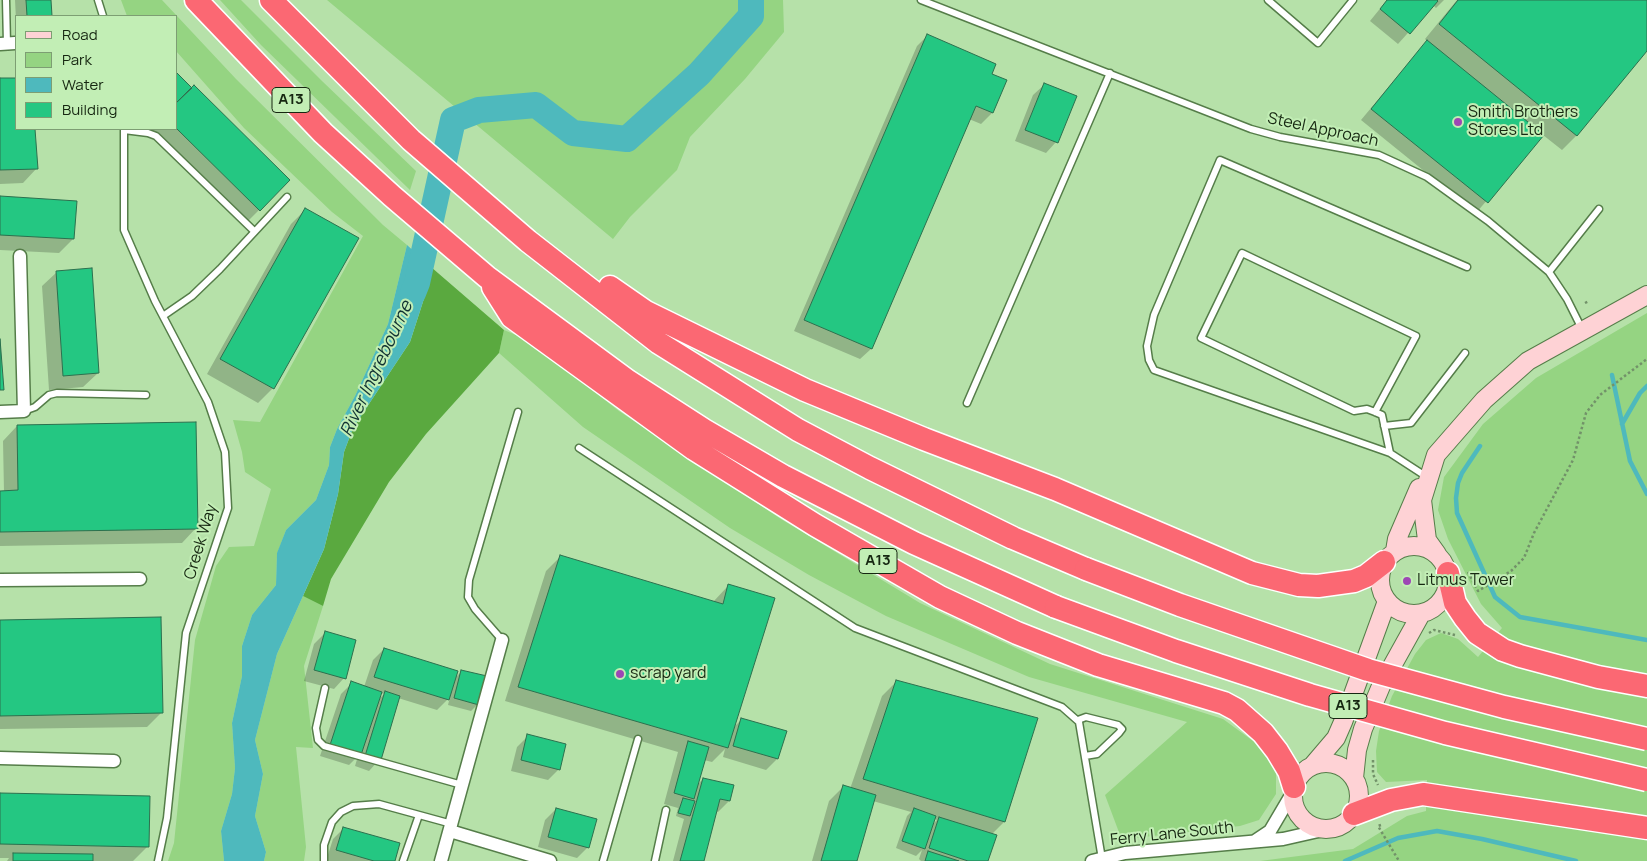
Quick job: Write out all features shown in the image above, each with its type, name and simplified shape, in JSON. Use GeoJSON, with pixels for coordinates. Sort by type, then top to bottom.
{"type":"FeatureCollection","features":[{"type":"Feature","properties":{"kind":"highway","name":"A13"},"geometry":{"type":"LineString","coordinates":[[196,0],[323,133],[392,196],[479,270],[628,381],[782,476],[914,543],[1056,607],[1176,651],[1310,695],[1445,733],[1647,780]]}},
{"type":"Feature","properties":{"kind":"highway","name":"A13"},"geometry":{"type":"LineString","coordinates":[[271,0],[411,140],[528,241],[659,343],[798,430],[943,505],[1086,569],[1180,605],[1368,670],[1504,707],[1647,739]]}},
{"type":"Feature","properties":{"kind":"highway","name":"A13"},"geometry":{"type":"LineString","coordinates":[[528,241],[568,257],[646,312],[789,382],[924,440],[1055,489],[1252,573],[1299,585],[1318,586],[1354,581],[1366,576],[1390,557]]}},
{"type":"Feature","properties":{"kind":"highway","name":"A13"},"geometry":{"type":"LineString","coordinates":[[479,270],[512,317],[694,449],[815,526],[940,597],[1017,633],[1098,665],[1224,703],[1238,710],[1263,733],[1277,751],[1289,771],[1294,789]]}},
{"type":"Feature","properties":{"kind":"highway"},"geometry":{"type":"LineString","coordinates":[[1449,567],[1455,603],[1477,633],[1486,640],[1520,656],[1598,677],[1647,686]]}},
{"type":"Feature","properties":{"kind":"highway"},"geometry":{"type":"LineString","coordinates":[[1345,821],[1392,800],[1423,794],[1647,828]]}},
{"type":"Feature","properties":{"kind":"street"},"geometry":{"type":"LineString","coordinates":[[0,412],[24,411],[20,256]]}},
{"type":"Feature","properties":{"kind":"street"},"geometry":{"type":"LineString","coordinates":[[1387,601],[1336,738],[1313,765],[1305,770],[1294,789],[1294,802],[1298,813],[1305,821],[1325,829],[1345,821],[1360,796],[1354,778],[1357,750],[1363,729],[1381,686],[1421,614],[1440,603],[1446,594],[1449,567],[1427,540],[1423,516],[1422,500],[1427,478],[1436,455],[1484,400],[1528,361],[1582,329],[1647,295]]}},
{"type":"Feature","properties":{"kind":"street"},"geometry":{"type":"LineString","coordinates":[[1421,614],[1402,612],[1387,601],[1380,582],[1417,491],[1427,478]]}},
{"type":"Feature","properties":{"kind":"street"},"geometry":{"type":"LineString","coordinates":[[1390,557],[1405,547],[1416,545],[1428,548],[1449,567]]}},
{"type":"Feature","properties":{"kind":"street"},"geometry":{"type":"LineString","coordinates":[[0,580],[140,579]]}},
{"type":"Feature","properties":{"kind":"street"},"geometry":{"type":"LineString","coordinates":[[441,861],[502,640]]}},
{"type":"Feature","properties":{"kind":"street"},"geometry":{"type":"LineString","coordinates":[[0,758],[114,761]]}},
{"type":"Feature","properties":{"kind":"street"},"geometry":{"type":"LineString","coordinates":[[1313,765],[1322,763],[1341,766],[1354,778]]}},
{"type":"Feature","properties":{"kind":"street","name":"Ferry Lane South"},"geometry":{"type":"LineString","coordinates":[[1255,842],[1270,831],[1294,789]]}},
{"type":"Feature","properties":{"kind":"street","name":"Ferry Lane South"},"geometry":{"type":"LineString","coordinates":[[1097,860],[1125,854],[1283,839],[1345,821]]}},
{"type":"Feature","properties":{"kind":"street"},"geometry":{"type":"LineString","coordinates":[[451,828],[550,861]]}},
{"type":"Feature","properties":{"kind":"lane"},"geometry":{"type":"LineString","coordinates":[[6,0],[10,44]]}},
{"type":"Feature","properties":{"kind":"lane"},"geometry":{"type":"LineString","coordinates":[[98,0],[103,15]]}},
{"type":"Feature","properties":{"kind":"lane","name":"Steel Approach"},"geometry":{"type":"LineString","coordinates":[[921,0],[1251,129],[1280,138],[1358,150],[1400,164],[1427,177],[1488,220],[1548,272],[1567,299],[1582,329]]}},
{"type":"Feature","properties":{"kind":"lane"},"geometry":{"type":"LineString","coordinates":[[1268,0],[1318,43],[1353,0]]}},
{"type":"Feature","properties":{"kind":"lane"},"geometry":{"type":"LineString","coordinates":[[968,403],[1110,73]]}},
{"type":"Feature","properties":{"kind":"lane","name":"Creek Way"},"geometry":{"type":"LineString","coordinates":[[124,130],[124,230],[163,316],[208,402],[225,452],[228,508],[186,633],[167,818],[158,861]]}},
{"type":"Feature","properties":{"kind":"lane"},"geometry":{"type":"LineString","coordinates":[[130,130],[156,136],[254,231]]}},
{"type":"Feature","properties":{"kind":"lane"},"geometry":{"type":"LineString","coordinates":[[1427,478],[1390,453],[1154,370],[1149,360],[1147,346],[1154,315],[1220,160],[1467,267]]}},
{"type":"Feature","properties":{"kind":"lane"},"geometry":{"type":"LineString","coordinates":[[163,316],[192,296],[287,197]]}},
{"type":"Feature","properties":{"kind":"lane"},"geometry":{"type":"LineString","coordinates":[[1548,272],[1599,209]]}},
{"type":"Feature","properties":{"kind":"lane"},"geometry":{"type":"LineString","coordinates":[[1375,412],[1416,336],[1242,253],[1201,338],[1354,411],[1367,409],[1382,415],[1390,453]]}},
{"type":"Feature","properties":{"kind":"lane"},"geometry":{"type":"LineString","coordinates":[[1384,426],[1411,423],[1465,353]]}},
{"type":"Feature","properties":{"kind":"lane"},"geometry":{"type":"LineString","coordinates":[[24,411],[34,407],[49,395],[57,393],[146,395]]}},
{"type":"Feature","properties":{"kind":"lane"},"geometry":{"type":"LineString","coordinates":[[502,640],[475,609],[468,597],[470,580],[518,412]]}},
{"type":"Feature","properties":{"kind":"lane"},"geometry":{"type":"LineString","coordinates":[[579,448],[855,628],[1059,705],[1078,720],[1085,756],[1097,860]]}},
{"type":"Feature","properties":{"kind":"lane"},"geometry":{"type":"LineString","coordinates":[[325,688],[316,728],[318,740],[324,746],[462,785]]}},
{"type":"Feature","properties":{"kind":"lane"},"geometry":{"type":"LineString","coordinates":[[1078,720],[1086,717],[1118,725],[1122,729],[1096,754],[1085,756]]}},
{"type":"Feature","properties":{"kind":"lane"},"geometry":{"type":"LineString","coordinates":[[603,861],[638,739]]}},
{"type":"Feature","properties":{"kind":"lane"},"geometry":{"type":"LineString","coordinates":[[324,861],[324,845],[332,822],[341,812],[353,806],[379,804],[419,815],[451,828]]}},
{"type":"Feature","properties":{"kind":"lane"},"geometry":{"type":"LineString","coordinates":[[655,861],[666,810]]}},
{"type":"Feature","properties":{"kind":"lane"},"geometry":{"type":"LineString","coordinates":[[403,861],[419,815]]}},
{"type":"Feature","properties":{"kind":"path"},"geometry":{"type":"LineString","coordinates":[[1585,303],[1589,301]]}},
{"type":"Feature","properties":{"kind":"path"},"geometry":{"type":"LineString","coordinates":[[1449,567],[1468,572],[1478,591],[1511,571],[1524,558],[1534,533],[1574,460],[1586,412],[1600,395],[1647,359]]}},
{"type":"Feature","properties":{"kind":"path"},"geometry":{"type":"LineString","coordinates":[[1382,833],[1399,860]]}},
{"type":"Feature","properties":{"kind":"green space"},"geometry":{"type":"Polygon","coordinates":[[[121,0],[162,0],[176,15],[127,15],[121,0]]]}},
{"type":"Feature","properties":{"kind":"green space"},"geometry":{"type":"Polygon","coordinates":[[[220,0],[241,0],[416,171],[410,190],[261,45],[220,0]]]}},
{"type":"Feature","properties":{"kind":"green space"},"geometry":{"type":"Polygon","coordinates":[[[327,0],[783,0],[784,32],[745,79],[690,137],[677,170],[630,217],[613,239],[327,0]]]}},
{"type":"Feature","properties":{"kind":"green space"},"geometry":{"type":"Polygon","coordinates":[[[178,17],[236,79],[383,225],[407,245],[388,324],[355,396],[337,429],[330,447],[329,465],[316,500],[286,530],[277,554],[276,585],[252,615],[242,646],[242,676],[232,723],[235,768],[232,794],[221,831],[224,861],[168,861],[174,843],[195,640],[216,566],[229,547],[254,546],[271,489],[245,472],[242,452],[233,420],[260,422],[363,236],[332,212],[244,128],[178,53],[178,17]]]}},
{"type":"Feature","properties":{"kind":"green space"},"geometry":{"type":"Polygon","coordinates":[[[431,267],[504,330],[499,353],[426,434],[389,482],[331,579],[323,606],[303,596],[324,549],[338,494],[344,452],[353,428],[410,342],[431,277],[431,267]]]}},
{"type":"Feature","properties":{"kind":"green space"},"geometry":{"type":"Polygon","coordinates":[[[1647,313],[1647,861],[1260,861],[1353,849],[1407,816],[1426,811],[1427,780],[1386,782],[1377,772],[1376,751],[1379,731],[1392,696],[1415,654],[1426,640],[1441,633],[1458,639],[1478,657],[1502,628],[1481,604],[1448,539],[1438,510],[1444,477],[1483,424],[1536,378],[1647,313]]]}},
{"type":"Feature","properties":{"kind":"green space"},"geometry":{"type":"Polygon","coordinates":[[[504,330],[528,340],[619,411],[781,519],[920,603],[1050,664],[1223,719],[1264,749],[1276,772],[1276,794],[1259,820],[1240,826],[1135,838],[1120,835],[1105,795],[1187,722],[1029,677],[886,616],[809,575],[730,528],[583,427],[499,353],[504,330]]]}},
{"type":"Feature","properties":{"kind":"green space"},"geometry":{"type":"Polygon","coordinates":[[[303,596],[323,606],[304,666],[313,748],[296,747],[306,847],[304,861],[264,861],[266,852],[255,816],[263,774],[255,740],[277,654],[303,596]]]}},
{"type":"Feature","properties":{"kind":"water"},"geometry":{"type":"Polygon","coordinates":[[[407,245],[431,267],[431,277],[410,342],[353,428],[344,452],[338,494],[324,549],[277,654],[255,740],[263,774],[255,816],[266,852],[264,861],[224,861],[221,831],[232,794],[235,768],[232,723],[242,676],[242,646],[252,615],[276,585],[277,553],[286,530],[316,500],[329,465],[330,447],[337,429],[355,396],[388,324],[407,245]]]}},
{"type":"Feature","properties":{"kind":"building"},"geometry":{"type":"Polygon","coordinates":[[[26,0],[51,0],[52,15],[27,15],[26,0]]]}},
{"type":"Feature","properties":{"kind":"building"},"geometry":{"type":"Polygon","coordinates":[[[1387,0],[1438,1],[1410,34],[1380,9],[1387,0]]]}},
{"type":"Feature","properties":{"kind":"building"},"geometry":{"type":"Polygon","coordinates":[[[1458,0],[1647,0],[1647,51],[1577,136],[1439,24],[1458,0]]]}},
{"type":"Feature","properties":{"kind":"building"},"geometry":{"type":"Polygon","coordinates":[[[927,34],[996,64],[992,74],[1007,80],[993,113],[976,106],[872,349],[804,320],[927,34]]]}},
{"type":"Feature","properties":{"kind":"building","name":"Smith Brothers Stores Ltd"},"geometry":{"type":"Polygon","coordinates":[[[1427,40],[1544,135],[1488,203],[1371,109],[1427,40]]]}},
{"type":"Feature","properties":{"kind":"building"},"geometry":{"type":"Polygon","coordinates":[[[178,74],[192,88],[178,101],[178,74]]]}},
{"type":"Feature","properties":{"kind":"building"},"geometry":{"type":"Polygon","coordinates":[[[0,78],[15,78],[15,130],[35,130],[38,169],[0,170],[0,78]]]}},
{"type":"Feature","properties":{"kind":"building"},"geometry":{"type":"Polygon","coordinates":[[[1044,83],[1077,96],[1058,143],[1025,130],[1044,83]]]}},
{"type":"Feature","properties":{"kind":"building"},"geometry":{"type":"Polygon","coordinates":[[[194,85],[290,180],[260,211],[178,130],[178,101],[194,85]]]}},
{"type":"Feature","properties":{"kind":"building"},"geometry":{"type":"Polygon","coordinates":[[[0,196],[77,201],[74,239],[0,235],[0,196]]]}},
{"type":"Feature","properties":{"kind":"building"},"geometry":{"type":"Polygon","coordinates":[[[305,208],[359,238],[274,389],[220,359],[305,208]]]}},
{"type":"Feature","properties":{"kind":"building"},"geometry":{"type":"Polygon","coordinates":[[[92,268],[99,373],[63,376],[56,271],[92,268]]]}},
{"type":"Feature","properties":{"kind":"building"},"geometry":{"type":"Polygon","coordinates":[[[0,339],[4,390],[0,390],[0,339]]]}},
{"type":"Feature","properties":{"kind":"building"},"geometry":{"type":"Polygon","coordinates":[[[196,422],[198,529],[0,532],[0,491],[18,490],[17,425],[196,422]]]}},
{"type":"Feature","properties":{"kind":"building"},"geometry":{"type":"Polygon","coordinates":[[[560,555],[723,604],[728,584],[775,598],[728,748],[518,687],[560,555]]]}},
{"type":"Feature","properties":{"kind":"building"},"geometry":{"type":"Polygon","coordinates":[[[161,617],[163,713],[0,716],[0,620],[161,617]]]}},
{"type":"Feature","properties":{"kind":"building"},"geometry":{"type":"Polygon","coordinates":[[[325,631],[356,640],[346,679],[314,670],[325,631]]]}},
{"type":"Feature","properties":{"kind":"building"},"geometry":{"type":"Polygon","coordinates":[[[384,648],[458,671],[449,700],[374,677],[384,648]]]}},
{"type":"Feature","properties":{"kind":"building"},"geometry":{"type":"Polygon","coordinates":[[[461,670],[487,676],[479,705],[454,698],[461,670]]]}},
{"type":"Feature","properties":{"kind":"building"},"geometry":{"type":"Polygon","coordinates":[[[896,680],[1038,718],[1005,822],[863,779],[896,680]]]}},
{"type":"Feature","properties":{"kind":"building"},"geometry":{"type":"Polygon","coordinates":[[[351,681],[382,692],[361,755],[330,745],[351,681]]]}},
{"type":"Feature","properties":{"kind":"building"},"geometry":{"type":"Polygon","coordinates":[[[385,691],[400,696],[381,760],[365,756],[385,691]]]}},
{"type":"Feature","properties":{"kind":"building"},"geometry":{"type":"Polygon","coordinates":[[[741,718],[787,731],[778,759],[733,746],[741,718]]]}},
{"type":"Feature","properties":{"kind":"building"},"geometry":{"type":"Polygon","coordinates":[[[527,734],[566,744],[560,770],[521,760],[527,734]]]}},
{"type":"Feature","properties":{"kind":"building"},"geometry":{"type":"Polygon","coordinates":[[[688,741],[709,747],[694,799],[674,793],[688,741]]]}},
{"type":"Feature","properties":{"kind":"building"},"geometry":{"type":"Polygon","coordinates":[[[703,778],[734,785],[730,801],[720,799],[704,861],[680,861],[703,778]]]}},
{"type":"Feature","properties":{"kind":"building"},"geometry":{"type":"Polygon","coordinates":[[[843,785],[876,795],[857,861],[821,861],[843,785]]]}},
{"type":"Feature","properties":{"kind":"building"},"geometry":{"type":"Polygon","coordinates":[[[0,793],[150,796],[149,847],[0,844],[0,793]]]}},
{"type":"Feature","properties":{"kind":"building"},"geometry":{"type":"Polygon","coordinates":[[[683,798],[695,801],[690,816],[678,813],[683,798]]]}},
{"type":"Feature","properties":{"kind":"building"},"geometry":{"type":"Polygon","coordinates":[[[556,808],[597,819],[589,848],[548,837],[556,808]]]}},
{"type":"Feature","properties":{"kind":"building"},"geometry":{"type":"Polygon","coordinates":[[[914,808],[936,816],[925,849],[902,841],[914,808]]]}},
{"type":"Feature","properties":{"kind":"building"},"geometry":{"type":"Polygon","coordinates":[[[939,817],[997,835],[988,861],[968,861],[929,848],[939,817]]]}},
{"type":"Feature","properties":{"kind":"building"},"geometry":{"type":"Polygon","coordinates":[[[343,827],[400,843],[395,861],[374,861],[336,850],[343,827]]]}},
{"type":"Feature","properties":{"kind":"building"},"geometry":{"type":"Polygon","coordinates":[[[928,851],[959,861],[925,861],[928,851]]]}},
{"type":"Feature","properties":{"kind":"building"},"geometry":{"type":"Polygon","coordinates":[[[13,853],[93,854],[93,861],[13,861],[13,853]]]}},
{"type":"Feature","properties":{"kind":"waterway","name":"River Ingrebourne"},"geometry":{"type":"LineString","coordinates":[[413,293],[417,283],[453,120],[479,110],[536,105],[573,133],[627,139],[699,74],[751,16],[751,0]]}},
{"type":"Feature","properties":{"kind":"waterway"},"geometry":{"type":"LineString","coordinates":[[1612,375],[1630,461],[1647,494]]}},
{"type":"Feature","properties":{"kind":"waterway"},"geometry":{"type":"LineString","coordinates":[[1622,424],[1640,393],[1647,386]]}},
{"type":"Feature","properties":{"kind":"waterway"},"geometry":{"type":"LineString","coordinates":[[1480,446],[1462,473],[1458,483],[1457,513],[1495,597],[1520,617],[1647,640]]}},
{"type":"Feature","properties":{"kind":"waterway"},"geometry":{"type":"LineString","coordinates":[[1345,861],[1398,838],[1437,831],[1482,839],[1576,861]]}},
{"type":"Feature","properties":{"kind":"place","name":"Smith Brothers Stores Ltd"},"geometry":{"type":"Point","coordinates":[1458,122]}},
{"type":"Feature","properties":{"kind":"place","name":"Litmus Tower"},"geometry":{"type":"Point","coordinates":[1407,581]}},
{"type":"Feature","properties":{"kind":"place","name":"scrap yard"},"geometry":{"type":"Point","coordinates":[620,674]}}]}
